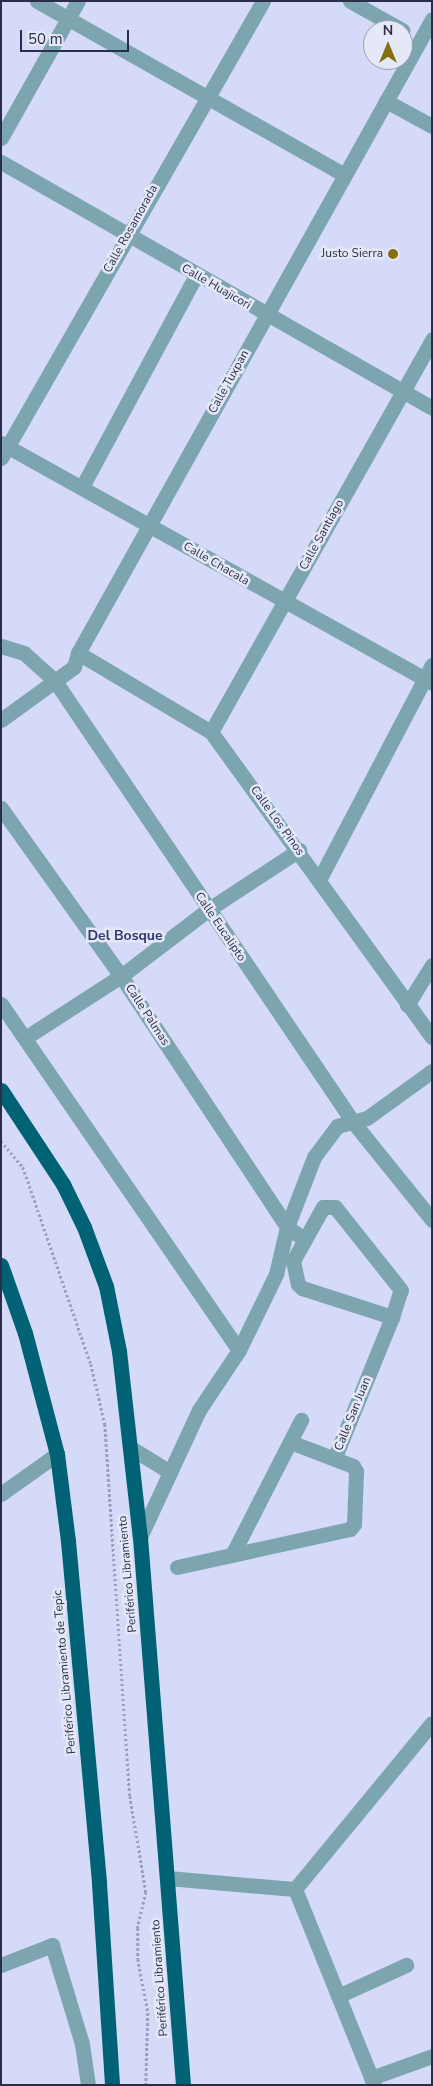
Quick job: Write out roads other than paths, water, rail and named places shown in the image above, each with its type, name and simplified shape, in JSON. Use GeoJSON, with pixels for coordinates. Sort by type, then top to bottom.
{"type":"FeatureCollection","features":[{"type":"Feature","properties":{"kind":"highway","name":"Periférico Libramiento"},"geometry":{"type":"LineString","coordinates":[[1,1090],[63,1184],[95,1253],[119,1351],[140,1537],[183,2085]]}},
{"type":"Feature","properties":{"kind":"highway","name":"Periférico Libramiento de Tepic"},"geometry":{"type":"LineString","coordinates":[[1,1265],[25,1334],[57,1454],[68,1540],[99,1883],[112,2085]]}},
{"type":"Feature","properties":{"kind":"street"},"geometry":{"type":"LineString","coordinates":[[37,1],[205,98],[344,175]]}},
{"type":"Feature","properties":{"kind":"street"},"geometry":{"type":"LineString","coordinates":[[1,138],[78,1]]}},
{"type":"Feature","properties":{"kind":"street","name":"Calle Rosamorada"},"geometry":{"type":"LineString","coordinates":[[3,449],[263,1]]}},
{"type":"Feature","properties":{"kind":"street"},"geometry":{"type":"LineString","coordinates":[[350,1],[385,20]]}},
{"type":"Feature","properties":{"kind":"street","name":"Calle Tuxpan"},"geometry":{"type":"LineString","coordinates":[[1,720],[74,667],[78,652],[150,526],[265,315],[386,101],[426,43],[432,19]]}},
{"type":"Feature","properties":{"kind":"street"},"geometry":{"type":"LineString","coordinates":[[413,36],[426,43]]}},
{"type":"Feature","properties":{"kind":"street"},"geometry":{"type":"LineString","coordinates":[[386,101],[432,126]]}},
{"type":"Feature","properties":{"kind":"street","name":"Calle Huajicori"},"geometry":{"type":"LineString","coordinates":[[1,162],[265,315],[432,408]]}},
{"type":"Feature","properties":{"kind":"street"},"geometry":{"type":"LineString","coordinates":[[82,487],[196,275]]}},
{"type":"Feature","properties":{"kind":"street","name":"Calle Santiago"},"geometry":{"type":"LineString","coordinates":[[211,732],[432,339]]}},
{"type":"Feature","properties":{"kind":"street","name":"Calle Chacala"},"geometry":{"type":"LineString","coordinates":[[3,449],[82,487],[284,602],[428,680]]}},
{"type":"Feature","properties":{"kind":"street","name":"Calle Eucalipto"},"geometry":{"type":"LineString","coordinates":[[1,646],[24,652],[55,681],[353,1122],[432,1220]]}},
{"type":"Feature","properties":{"kind":"street","name":"Calle Los Pinos"},"geometry":{"type":"LineString","coordinates":[[78,652],[211,732],[299,850],[407,1005],[432,1037]]}},
{"type":"Feature","properties":{"kind":"street"},"geometry":{"type":"LineString","coordinates":[[319,880],[428,680],[432,665]]}},
{"type":"Feature","properties":{"kind":"street","name":"Calle Palmas"},"geometry":{"type":"LineString","coordinates":[[1,808],[121,976],[286,1227]]}},
{"type":"Feature","properties":{"kind":"street"},"geometry":{"type":"LineString","coordinates":[[25,1038],[121,976],[209,909],[299,850]]}},
{"type":"Feature","properties":{"kind":"street"},"geometry":{"type":"LineString","coordinates":[[407,1005],[432,965]]}},
{"type":"Feature","properties":{"kind":"street"},"geometry":{"type":"LineString","coordinates":[[1,1004],[240,1350]]}},
{"type":"Feature","properties":{"kind":"street"},"geometry":{"type":"LineString","coordinates":[[140,1537],[199,1410],[240,1350],[276,1274],[286,1227],[314,1157],[337,1126],[366,1118],[432,1071]]}},
{"type":"Feature","properties":{"kind":"street","name":"Calle San Juan"},"geometry":{"type":"LineString","coordinates":[[177,1568],[350,1529],[354,1524],[356,1471],[353,1466],[335,1458],[401,1290],[335,1207],[323,1207],[304,1239]]}},
{"type":"Feature","properties":{"kind":"street"},"geometry":{"type":"LineString","coordinates":[[286,1227],[304,1239],[293,1265],[302,1288],[392,1317]]}},
{"type":"Feature","properties":{"kind":"street"},"geometry":{"type":"LineString","coordinates":[[232,1555],[301,1420]]}},
{"type":"Feature","properties":{"kind":"street"},"geometry":{"type":"LineString","coordinates":[[290,1442],[335,1458]]}},
{"type":"Feature","properties":{"kind":"street"},"geometry":{"type":"LineString","coordinates":[[131,1448],[170,1472]]}},
{"type":"Feature","properties":{"kind":"street"},"geometry":{"type":"LineString","coordinates":[[1,1494],[57,1454]]}},
{"type":"Feature","properties":{"kind":"street"},"geometry":{"type":"LineString","coordinates":[[295,1889],[432,1723]]}},
{"type":"Feature","properties":{"kind":"street"},"geometry":{"type":"LineString","coordinates":[[168,1878],[295,1889]]}},
{"type":"Feature","properties":{"kind":"street"},"geometry":{"type":"LineString","coordinates":[[295,1889],[373,2081],[432,2056]]}},
{"type":"Feature","properties":{"kind":"street"},"geometry":{"type":"LineString","coordinates":[[1,1965],[52,1945],[82,2044],[88,2085]]}},
{"type":"Feature","properties":{"kind":"street"},"geometry":{"type":"LineString","coordinates":[[338,1996],[406,1965]]}},
{"type":"Feature","properties":{"kind":"place","name":"Justo Sierra"},"geometry":{"type":"Point","coordinates":[393,254]}},
{"type":"Feature","properties":{"kind":"district","name":"Del Bosque"},"geometry":{"type":"Point","coordinates":[125,936]}}]}
